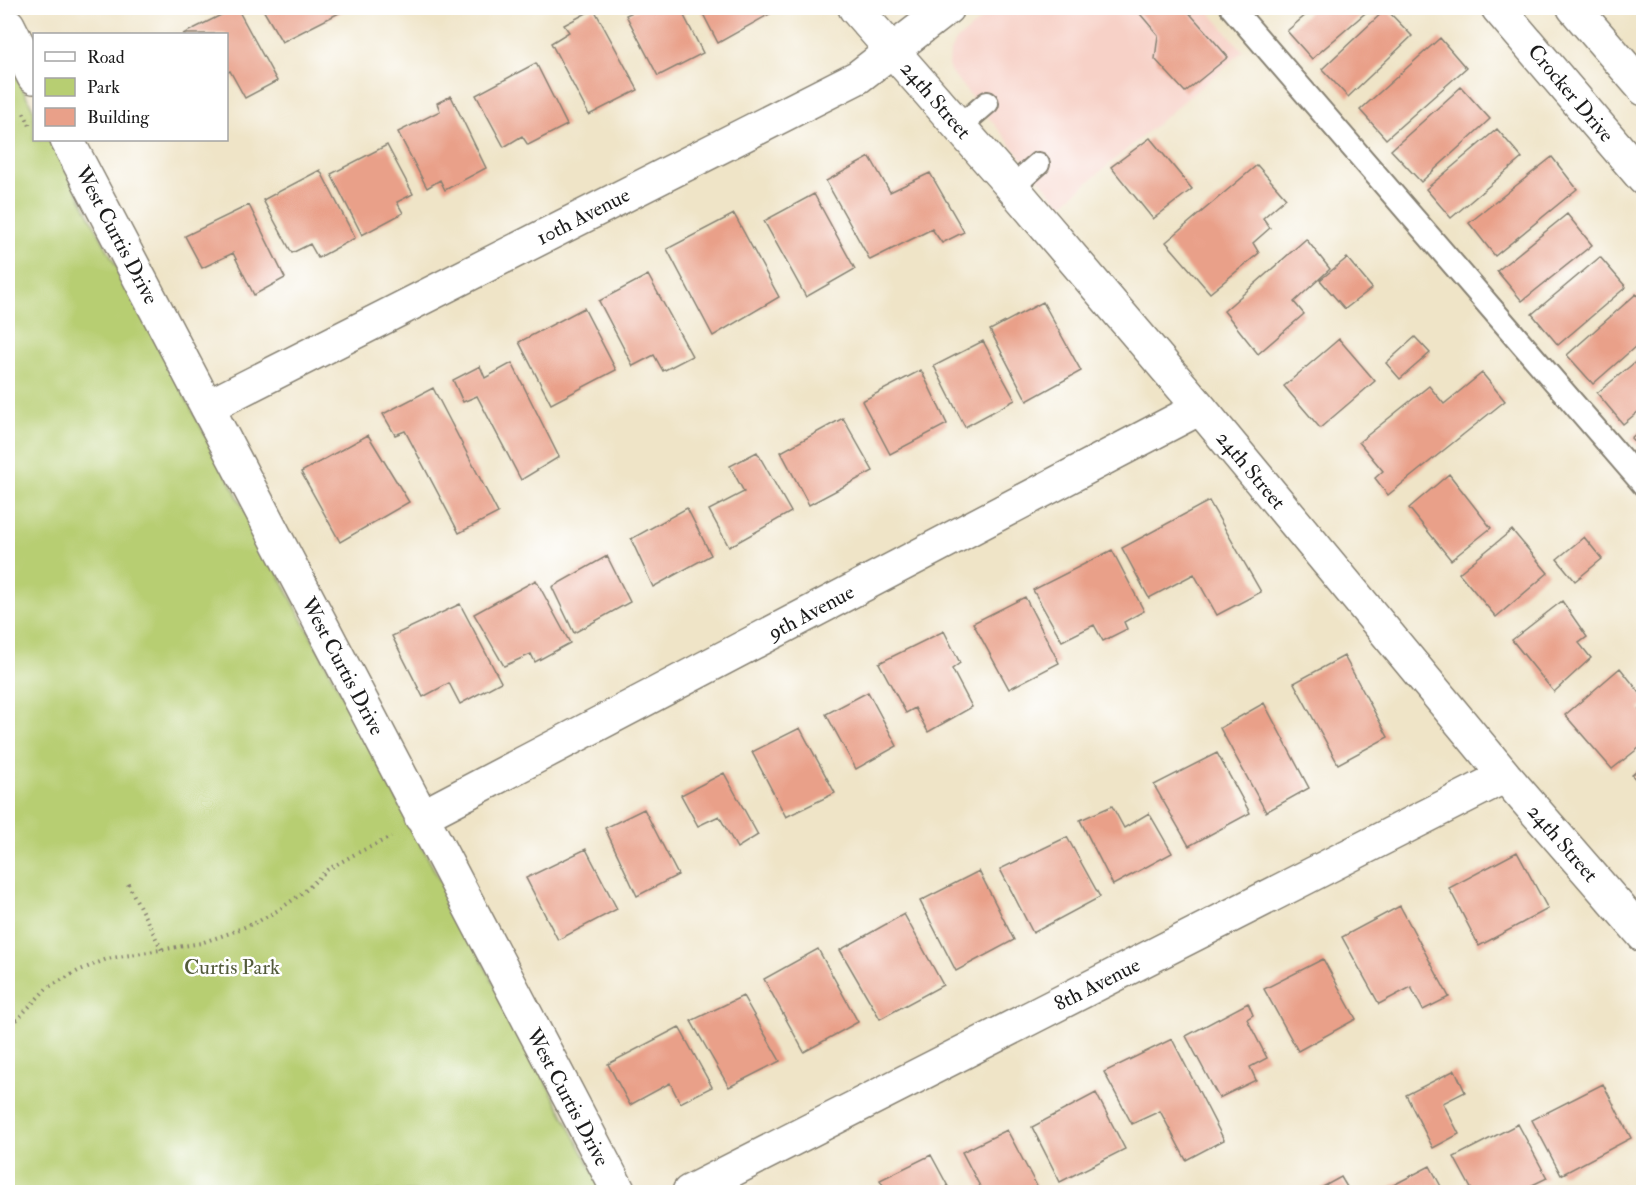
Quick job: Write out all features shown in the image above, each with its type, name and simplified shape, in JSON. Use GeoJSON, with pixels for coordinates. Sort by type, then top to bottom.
{"type":"FeatureCollection","features":[{"type":"Feature","properties":{"kind":"street","name":"24th Street"},"geometry":{"type":"LineString","coordinates":[[855,8],[1012,187],[1200,408],[1505,776],[1644,936]]}},
{"type":"Feature","properties":{"kind":"street","name":"10th Avenue"},"geometry":{"type":"LineString","coordinates":[[207,407],[858,77],[947,8]]}},
{"type":"Feature","properties":{"kind":"street","name":"Crocker Drive"},"geometry":{"type":"LineString","coordinates":[[1498,8],[1644,179]]}},
{"type":"Feature","properties":{"kind":"street"},"geometry":{"type":"LineString","coordinates":[[1574,8],[1644,89]]}},
{"type":"Feature","properties":{"kind":"street"},"geometry":{"type":"LineString","coordinates":[[8,26],[33,75]]}},
{"type":"Feature","properties":{"kind":"street","name":"West Curtis Drive"},"geometry":{"type":"LineString","coordinates":[[68,141],[618,1192]]}},
{"type":"Feature","properties":{"kind":"street","name":"9th Avenue"},"geometry":{"type":"LineString","coordinates":[[421,817],[1200,408]]}},
{"type":"Feature","properties":{"kind":"street","name":"8th Avenue"},"geometry":{"type":"LineString","coordinates":[[688,1192],[1505,776]]}},
{"type":"Feature","properties":{"kind":"lane"},"geometry":{"type":"LineString","coordinates":[[1232,8],[1644,485]]}},
{"type":"Feature","properties":{"kind":"lane"},"geometry":{"type":"LineString","coordinates":[[959,127],[987,103]]}},
{"type":"Feature","properties":{"kind":"lane"},"geometry":{"type":"LineString","coordinates":[[1012,187],[1038,165]]}},
{"type":"Feature","properties":{"kind":"path"},"geometry":{"type":"LineString","coordinates":[[8,1029],[47,988],[78,972],[107,959],[201,943],[259,921],[304,892],[327,870],[393,836]]}},
{"type":"Feature","properties":{"kind":"path"},"geometry":{"type":"LineString","coordinates":[[128,884],[162,950]]}},
{"type":"Feature","properties":{"kind":"shaded area"},"geometry":{"type":"Polygon","coordinates":[[[995,8],[1206,8],[1243,51],[1061,205],[950,71],[950,51],[956,41],[995,8]]]}},
{"type":"Feature","properties":{"kind":"green space","name":"Curtis Park"},"geometry":{"type":"Polygon","coordinates":[[[8,60],[33,109],[33,141],[51,141],[604,1192],[8,1192],[8,60]]]}},
{"type":"Feature","properties":{"kind":"building"},"geometry":{"type":"Polygon","coordinates":[[[237,8],[277,81],[245,98],[230,71],[228,72],[228,33],[185,33],[237,8]]]}},
{"type":"Feature","properties":{"kind":"building"},"geometry":{"type":"Polygon","coordinates":[[[262,8],[345,8],[347,9],[282,42],[262,8]]]}},
{"type":"Feature","properties":{"kind":"building"},"geometry":{"type":"Polygon","coordinates":[[[641,8],[680,8],[703,53],[658,76],[626,15],[641,8]]]}},
{"type":"Feature","properties":{"kind":"building"},"geometry":{"type":"Polygon","coordinates":[[[700,8],[773,8],[775,11],[718,43],[700,8]]]}},
{"type":"Feature","properties":{"kind":"building"},"geometry":{"type":"Polygon","coordinates":[[[1135,8],[1185,8],[1228,57],[1185,92],[1155,59],[1158,35],[1135,8]]]}},
{"type":"Feature","properties":{"kind":"building"},"geometry":{"type":"Polygon","coordinates":[[[1314,8],[1371,8],[1312,59],[1287,31],[1314,8]]]}},
{"type":"Feature","properties":{"kind":"building"},"geometry":{"type":"Polygon","coordinates":[[[594,9],[638,90],[589,115],[551,43],[569,32],[564,25],[594,9]]]}},
{"type":"Feature","properties":{"kind":"building"},"geometry":{"type":"Polygon","coordinates":[[[1386,9],[1412,36],[1348,97],[1322,69],[1386,9]]]}},
{"type":"Feature","properties":{"kind":"building"},"geometry":{"type":"Polygon","coordinates":[[[1440,38],[1466,68],[1386,139],[1360,110],[1440,38]]]}},
{"type":"Feature","properties":{"kind":"building"},"geometry":{"type":"Polygon","coordinates":[[[536,63],[567,125],[528,145],[522,136],[504,147],[476,95],[536,63]]]}},
{"type":"Feature","properties":{"kind":"building"},"geometry":{"type":"Polygon","coordinates":[[[1461,87],[1490,119],[1421,182],[1391,150],[1461,87]]]}},
{"type":"Feature","properties":{"kind":"building"},"geometry":{"type":"Polygon","coordinates":[[[451,96],[486,168],[445,190],[440,180],[427,188],[398,132],[440,111],[437,103],[451,96]]]}},
{"type":"Feature","properties":{"kind":"building"},"geometry":{"type":"Polygon","coordinates":[[[1497,129],[1522,158],[1451,218],[1426,189],[1497,129]]]}},
{"type":"Feature","properties":{"kind":"building"},"geometry":{"type":"Polygon","coordinates":[[[1150,138],[1192,189],[1153,219],[1111,167],[1150,138]]]}},
{"type":"Feature","properties":{"kind":"building"},"geometry":{"type":"Polygon","coordinates":[[[387,145],[413,194],[397,202],[403,213],[362,235],[331,174],[387,145]]]}},
{"type":"Feature","properties":{"kind":"building"},"geometry":{"type":"Polygon","coordinates":[[[870,157],[890,192],[930,173],[964,232],[942,243],[932,229],[870,260],[826,181],[870,157]]]}},
{"type":"Feature","properties":{"kind":"building"},"geometry":{"type":"Polygon","coordinates":[[[1552,157],[1577,189],[1495,256],[1469,223],[1552,157]]]}},
{"type":"Feature","properties":{"kind":"building"},"geometry":{"type":"Polygon","coordinates":[[[1257,165],[1286,198],[1263,218],[1270,228],[1253,243],[1259,253],[1210,293],[1166,242],[1257,165]]]}},
{"type":"Feature","properties":{"kind":"building"},"geometry":{"type":"Polygon","coordinates":[[[320,170],[355,238],[318,258],[310,244],[292,253],[263,200],[320,170]]]}},
{"type":"Feature","properties":{"kind":"building"},"geometry":{"type":"Polygon","coordinates":[[[814,194],[855,269],[806,297],[764,221],[814,194]]]}},
{"type":"Feature","properties":{"kind":"building"},"geometry":{"type":"Polygon","coordinates":[[[249,205],[285,278],[254,295],[233,253],[202,268],[185,236],[249,205]]]}},
{"type":"Feature","properties":{"kind":"building"},"geometry":{"type":"Polygon","coordinates":[[[734,214],[779,297],[713,336],[667,249],[734,214]]]}},
{"type":"Feature","properties":{"kind":"building"},"geometry":{"type":"Polygon","coordinates":[[[1567,214],[1592,245],[1522,301],[1497,271],[1567,214]]]}},
{"type":"Feature","properties":{"kind":"building"},"geometry":{"type":"Polygon","coordinates":[[[1306,239],[1330,269],[1294,302],[1304,314],[1258,354],[1224,311],[1306,239]]]}},
{"type":"Feature","properties":{"kind":"building"},"geometry":{"type":"Polygon","coordinates":[[[1600,257],[1626,287],[1558,345],[1532,314],[1600,257]]]}},
{"type":"Feature","properties":{"kind":"building"},"geometry":{"type":"Polygon","coordinates":[[[1347,258],[1372,288],[1345,309],[1320,280],[1347,258]]]}},
{"type":"Feature","properties":{"kind":"building"},"geometry":{"type":"Polygon","coordinates":[[[648,275],[692,356],[663,371],[654,355],[633,366],[599,301],[648,275]]]}},
{"type":"Feature","properties":{"kind":"building"},"geometry":{"type":"Polygon","coordinates":[[[1636,294],[1644,303],[1644,339],[1593,384],[1567,355],[1636,294]]]}},
{"type":"Feature","properties":{"kind":"building"},"geometry":{"type":"Polygon","coordinates":[[[1043,302],[1081,371],[1027,401],[990,330],[1043,302]]]}},
{"type":"Feature","properties":{"kind":"building"},"geometry":{"type":"Polygon","coordinates":[[[584,308],[616,370],[551,404],[519,342],[584,308]]]}},
{"type":"Feature","properties":{"kind":"building"},"geometry":{"type":"Polygon","coordinates":[[[1415,337],[1430,353],[1400,379],[1386,363],[1415,337]]]}},
{"type":"Feature","properties":{"kind":"building"},"geometry":{"type":"Polygon","coordinates":[[[1339,339],[1375,381],[1320,428],[1284,386],[1339,339]]]}},
{"type":"Feature","properties":{"kind":"building"},"geometry":{"type":"Polygon","coordinates":[[[983,341],[1015,400],[965,427],[934,366],[983,341]]]}},
{"type":"Feature","properties":{"kind":"building"},"geometry":{"type":"Polygon","coordinates":[[[1644,355],[1644,407],[1623,424],[1597,393],[1644,355]]]}},
{"type":"Feature","properties":{"kind":"building"},"geometry":{"type":"Polygon","coordinates":[[[512,363],[559,457],[521,480],[477,396],[463,402],[453,380],[480,366],[485,378],[512,363]]]}},
{"type":"Feature","properties":{"kind":"building"},"geometry":{"type":"Polygon","coordinates":[[[921,370],[947,424],[890,454],[862,401],[921,370]]]}},
{"type":"Feature","properties":{"kind":"building"},"geometry":{"type":"Polygon","coordinates":[[[1482,373],[1505,401],[1388,495],[1375,478],[1383,471],[1359,442],[1429,386],[1444,404],[1482,373]]]}},
{"type":"Feature","properties":{"kind":"building"},"geometry":{"type":"Polygon","coordinates":[[[433,388],[498,513],[459,533],[405,431],[395,435],[383,414],[433,388]]]}},
{"type":"Feature","properties":{"kind":"building"},"geometry":{"type":"Polygon","coordinates":[[[843,418],[873,471],[809,505],[781,452],[843,418]]]}},
{"type":"Feature","properties":{"kind":"building"},"geometry":{"type":"Polygon","coordinates":[[[1644,427],[1644,452],[1631,438],[1644,427]]]}},
{"type":"Feature","properties":{"kind":"building"},"geometry":{"type":"Polygon","coordinates":[[[368,435],[409,502],[340,542],[301,472],[368,435]]]}},
{"type":"Feature","properties":{"kind":"building"},"geometry":{"type":"Polygon","coordinates":[[[757,452],[791,512],[729,547],[709,510],[744,492],[730,466],[757,452]]]}},
{"type":"Feature","properties":{"kind":"building"},"geometry":{"type":"Polygon","coordinates":[[[1449,474],[1491,528],[1451,560],[1409,508],[1449,474]]]}},
{"type":"Feature","properties":{"kind":"building"},"geometry":{"type":"Polygon","coordinates":[[[1209,501],[1261,592],[1217,615],[1194,574],[1149,598],[1122,548],[1209,501]]]}},
{"type":"Feature","properties":{"kind":"building"},"geometry":{"type":"Polygon","coordinates":[[[687,508],[711,555],[653,587],[631,539],[687,508]]]}},
{"type":"Feature","properties":{"kind":"building"},"geometry":{"type":"Polygon","coordinates":[[[1512,530],[1548,573],[1496,617],[1459,573],[1512,530]]]}},
{"type":"Feature","properties":{"kind":"building"},"geometry":{"type":"Polygon","coordinates":[[[1584,537],[1602,559],[1575,581],[1557,559],[1584,537]]]}},
{"type":"Feature","properties":{"kind":"building"},"geometry":{"type":"Polygon","coordinates":[[[1112,550],[1144,611],[1124,622],[1127,629],[1103,641],[1094,625],[1062,641],[1033,590],[1112,550]]]}},
{"type":"Feature","properties":{"kind":"building"},"geometry":{"type":"Polygon","coordinates":[[[607,556],[630,602],[574,633],[552,587],[607,556]]]}},
{"type":"Feature","properties":{"kind":"building"},"geometry":{"type":"Polygon","coordinates":[[[536,580],[570,643],[535,662],[531,654],[504,666],[474,614],[536,580]]]}},
{"type":"Feature","properties":{"kind":"building"},"geometry":{"type":"Polygon","coordinates":[[[1025,597],[1059,663],[1009,689],[973,623],[1025,597]]]}},
{"type":"Feature","properties":{"kind":"building"},"geometry":{"type":"Polygon","coordinates":[[[1562,601],[1587,637],[1579,643],[1591,658],[1554,692],[1512,640],[1562,601]]]}},
{"type":"Feature","properties":{"kind":"building"},"geometry":{"type":"Polygon","coordinates":[[[460,604],[501,682],[460,704],[449,683],[423,697],[392,636],[460,604]]]}},
{"type":"Feature","properties":{"kind":"building"},"geometry":{"type":"Polygon","coordinates":[[[944,631],[960,663],[952,669],[972,707],[928,732],[915,708],[906,713],[879,663],[944,631]]]}},
{"type":"Feature","properties":{"kind":"building"},"geometry":{"type":"Polygon","coordinates":[[[1344,656],[1388,737],[1338,764],[1294,683],[1344,656]]]}},
{"type":"Feature","properties":{"kind":"building"},"geometry":{"type":"Polygon","coordinates":[[[1620,668],[1644,698],[1644,706],[1639,709],[1644,714],[1644,744],[1612,769],[1565,715],[1620,668]]]}},
{"type":"Feature","properties":{"kind":"building"},"geometry":{"type":"Polygon","coordinates":[[[868,692],[897,746],[856,769],[826,714],[868,692]]]}},
{"type":"Feature","properties":{"kind":"building"},"geometry":{"type":"Polygon","coordinates":[[[1264,703],[1309,788],[1266,812],[1220,728],[1264,703]]]}},
{"type":"Feature","properties":{"kind":"building"},"geometry":{"type":"Polygon","coordinates":[[[800,728],[835,793],[786,817],[752,752],[800,728]]]}},
{"type":"Feature","properties":{"kind":"building"},"geometry":{"type":"Polygon","coordinates":[[[1217,753],[1250,813],[1189,846],[1154,785],[1217,753]]]}},
{"type":"Feature","properties":{"kind":"building"},"geometry":{"type":"Polygon","coordinates":[[[1644,765],[1644,789],[1632,775],[1644,765]]]}},
{"type":"Feature","properties":{"kind":"building"},"geometry":{"type":"Polygon","coordinates":[[[724,773],[758,835],[737,848],[719,816],[698,826],[681,795],[724,773]]]}},
{"type":"Feature","properties":{"kind":"building"},"geometry":{"type":"Polygon","coordinates":[[[1112,806],[1124,828],[1149,813],[1172,853],[1113,885],[1080,820],[1112,806]]]}},
{"type":"Feature","properties":{"kind":"building"},"geometry":{"type":"Polygon","coordinates":[[[644,809],[678,875],[637,896],[605,828],[644,809]]]}},
{"type":"Feature","properties":{"kind":"building"},"geometry":{"type":"Polygon","coordinates":[[[1067,837],[1100,897],[1033,933],[1000,869],[1067,837]]]}},
{"type":"Feature","properties":{"kind":"building"},"geometry":{"type":"Polygon","coordinates":[[[586,849],[617,909],[558,940],[526,878],[586,849]]]}},
{"type":"Feature","properties":{"kind":"building"},"geometry":{"type":"Polygon","coordinates":[[[1517,852],[1548,909],[1479,946],[1449,888],[1517,852]]]}},
{"type":"Feature","properties":{"kind":"building"},"geometry":{"type":"Polygon","coordinates":[[[979,871],[1014,940],[956,971],[920,901],[979,871]]]}},
{"type":"Feature","properties":{"kind":"building"},"geometry":{"type":"Polygon","coordinates":[[[1400,906],[1449,997],[1423,1010],[1411,987],[1379,1004],[1342,937],[1400,906]]]}},
{"type":"Feature","properties":{"kind":"building"},"geometry":{"type":"Polygon","coordinates":[[[904,914],[943,985],[880,1019],[840,950],[904,914]]]}},
{"type":"Feature","properties":{"kind":"building"},"geometry":{"type":"Polygon","coordinates":[[[818,949],[858,1022],[804,1052],[764,979],[818,949]]]}},
{"type":"Feature","properties":{"kind":"building"},"geometry":{"type":"Polygon","coordinates":[[[1323,959],[1356,1019],[1298,1051],[1264,989],[1323,959]]]}},
{"type":"Feature","properties":{"kind":"building"},"geometry":{"type":"Polygon","coordinates":[[[743,996],[780,1061],[729,1087],[691,1021],[743,996]]]}},
{"type":"Feature","properties":{"kind":"building"},"geometry":{"type":"Polygon","coordinates":[[[1248,1003],[1253,1015],[1247,1019],[1267,1058],[1250,1067],[1256,1080],[1219,1098],[1186,1036],[1248,1003]]]}},
{"type":"Feature","properties":{"kind":"building"},"geometry":{"type":"Polygon","coordinates":[[[679,1027],[712,1087],[680,1103],[670,1083],[630,1105],[608,1064],[679,1027]]]}},
{"type":"Feature","properties":{"kind":"building"},"geometry":{"type":"Polygon","coordinates":[[[1172,1039],[1224,1140],[1186,1160],[1160,1111],[1132,1124],[1104,1072],[1172,1039]]]}},
{"type":"Feature","properties":{"kind":"building"},"geometry":{"type":"Polygon","coordinates":[[[1455,1070],[1465,1092],[1443,1103],[1459,1134],[1433,1148],[1406,1095],[1455,1070]]]}},
{"type":"Feature","properties":{"kind":"building"},"geometry":{"type":"Polygon","coordinates":[[[1603,1084],[1631,1138],[1561,1175],[1532,1120],[1603,1084]]]}},
{"type":"Feature","properties":{"kind":"building"},"geometry":{"type":"Polygon","coordinates":[[[1096,1093],[1125,1149],[1060,1182],[1032,1127],[1096,1093]]]}},
{"type":"Feature","properties":{"kind":"building"},"geometry":{"type":"Polygon","coordinates":[[[1518,1124],[1547,1178],[1518,1192],[1473,1192],[1454,1157],[1518,1124]]]}},
{"type":"Feature","properties":{"kind":"building"},"geometry":{"type":"Polygon","coordinates":[[[1007,1130],[1040,1192],[983,1192],[962,1152],[1007,1130]]]}},
{"type":"Feature","properties":{"kind":"building"},"geometry":{"type":"Polygon","coordinates":[[[931,1155],[951,1192],[887,1192],[880,1180],[931,1155]]]}},
{"type":"Feature","properties":{"kind":"building"},"geometry":{"type":"Polygon","coordinates":[[[1430,1166],[1444,1192],[1380,1192],[1430,1166]]]}},
{"type":"Feature","properties":{"kind":"building"},"geometry":{"type":"Polygon","coordinates":[[[1341,1177],[1350,1192],[1321,1192],[1319,1189],[1341,1177]]]}}]}
